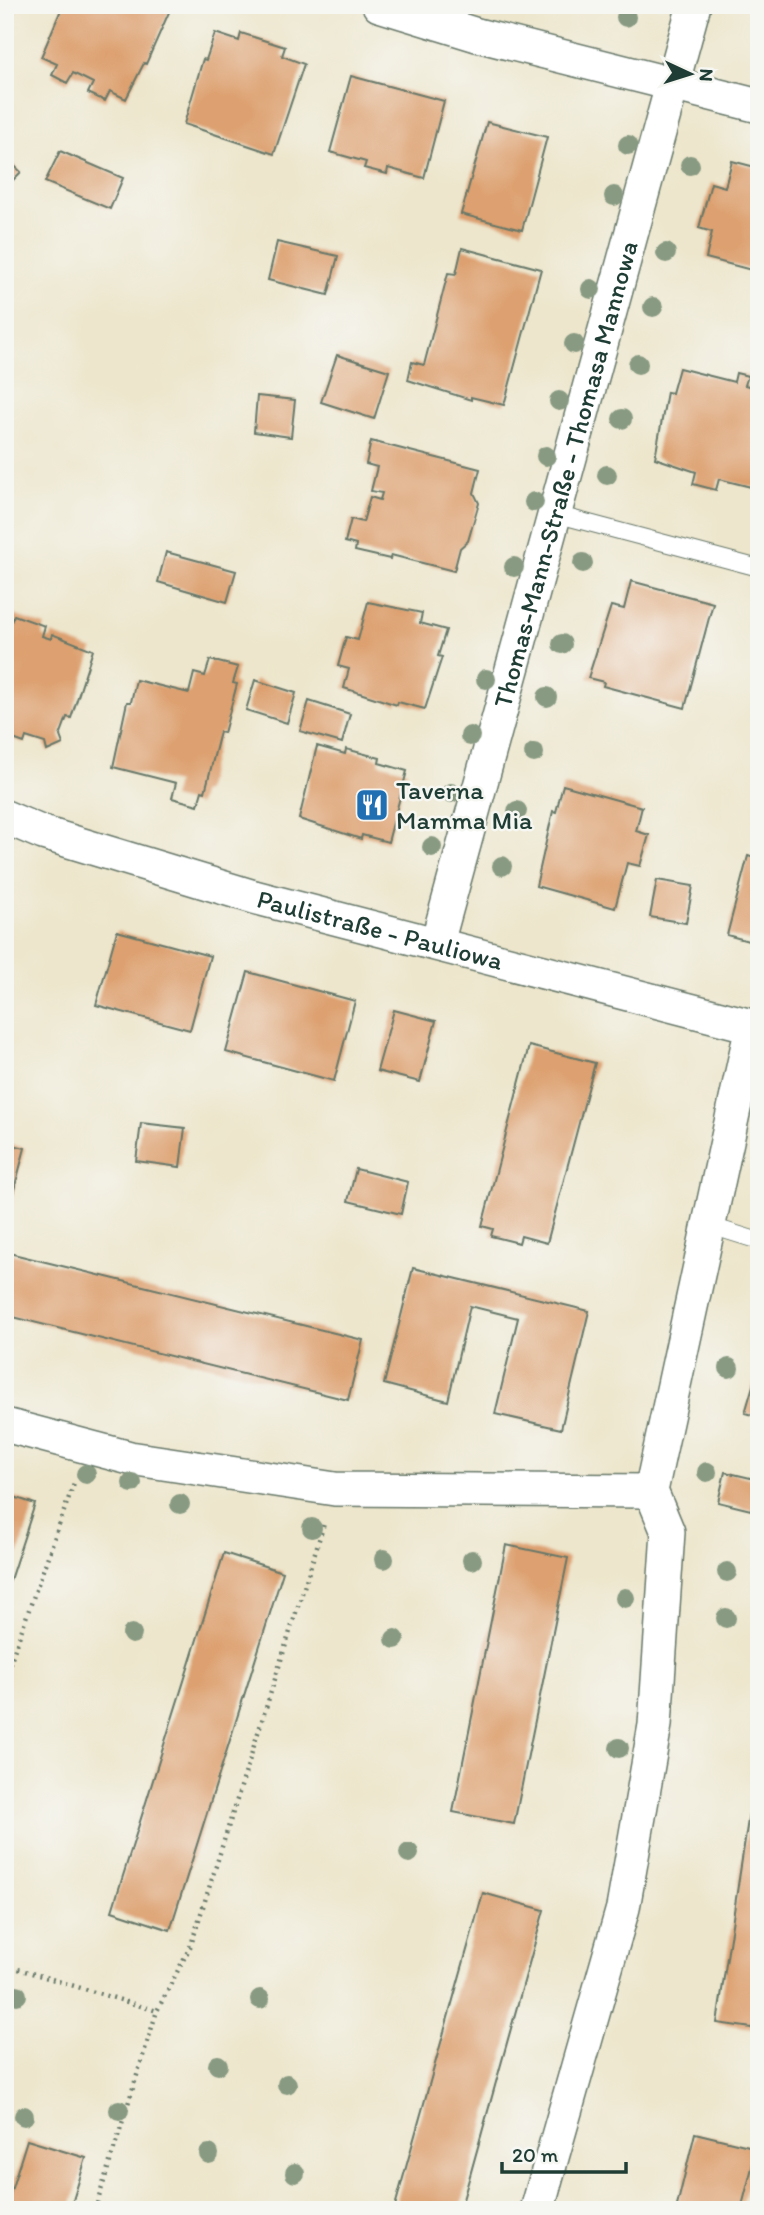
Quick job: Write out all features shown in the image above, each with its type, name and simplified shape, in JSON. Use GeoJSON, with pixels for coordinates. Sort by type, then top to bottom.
{"type":"FeatureCollection","features":[{"type":"Feature","properties":{"kind":"street"},"geometry":{"type":"LineString","coordinates":[[379,5],[477,35],[759,106]]}},
{"type":"Feature","properties":{"kind":"street","name":"Thomas-Mann-Straße - Thomasa Mannowa"},"geometry":{"type":"LineString","coordinates":[[437,943],[694,5]]}},
{"type":"Feature","properties":{"kind":"street","name":"Paulistraße - Pauliowa"},"geometry":{"type":"LineString","coordinates":[[5,817],[43,833],[254,897],[755,1027]]}},
{"type":"Feature","properties":{"kind":"street"},"geometry":{"type":"LineString","coordinates":[[537,2210],[623,1908],[655,1725],[668,1532],[651,1492],[755,1027]]}},
{"type":"Feature","properties":{"kind":"street"},"geometry":{"type":"LineString","coordinates":[[5,1424],[130,1458],[335,1489],[651,1492]]}},
{"type":"Feature","properties":{"kind":"lane"},"geometry":{"type":"LineString","coordinates":[[555,514],[759,568]]}},
{"type":"Feature","properties":{"kind":"lane"},"geometry":{"type":"LineString","coordinates":[[711,1226],[759,1241]]}},
{"type":"Feature","properties":{"kind":"path"},"geometry":{"type":"LineString","coordinates":[[5,1676],[87,1447]]}},
{"type":"Feature","properties":{"kind":"path"},"geometry":{"type":"LineString","coordinates":[[95,2210],[157,2011],[191,1945],[335,1489]]}},
{"type":"Feature","properties":{"kind":"path"},"geometry":{"type":"LineString","coordinates":[[5,1965],[157,2011]]}},
{"type":"Feature","properties":{"kind":"building"},"geometry":{"type":"Polygon","coordinates":[[[63,5],[161,5],[170,10],[146,64],[144,63],[126,99],[110,91],[105,101],[88,93],[93,83],[73,73],[67,83],[52,75],[57,64],[41,57],[63,5]]]}},
{"type":"Feature","properties":{"kind":"building"},"geometry":{"type":"Polygon","coordinates":[[[215,33],[239,41],[241,33],[285,47],[282,56],[304,64],[274,154],[184,124],[203,59],[206,60],[215,33]]]}},
{"type":"Feature","properties":{"kind":"building"},"geometry":{"type":"Polygon","coordinates":[[[351,76],[444,101],[424,178],[388,168],[387,174],[364,168],[366,162],[330,152],[351,76]]]}},
{"type":"Feature","properties":{"kind":"building"},"geometry":{"type":"Polygon","coordinates":[[[487,122],[547,137],[522,230],[461,214],[487,122]]]}},
{"type":"Feature","properties":{"kind":"building"},"geometry":{"type":"Polygon","coordinates":[[[60,151],[123,178],[110,209],[45,182],[60,151]]]}},
{"type":"Feature","properties":{"kind":"building"},"geometry":{"type":"Polygon","coordinates":[[[5,157],[21,172],[5,188],[5,157]]]}},
{"type":"Feature","properties":{"kind":"building"},"geometry":{"type":"Polygon","coordinates":[[[732,161],[759,168],[759,272],[706,258],[712,232],[699,228],[711,183],[725,187],[732,161]]]}},
{"type":"Feature","properties":{"kind":"building"},"geometry":{"type":"Polygon","coordinates":[[[277,242],[338,256],[328,295],[268,280],[277,242]]]}},
{"type":"Feature","properties":{"kind":"building"},"geometry":{"type":"Polygon","coordinates":[[[462,248],[541,269],[504,405],[471,397],[471,400],[408,380],[412,362],[424,365],[448,273],[456,274],[462,248]]]}},
{"type":"Feature","properties":{"kind":"building"},"geometry":{"type":"Polygon","coordinates":[[[337,355],[389,371],[374,419],[321,402],[337,355]]]}},
{"type":"Feature","properties":{"kind":"building"},"geometry":{"type":"Polygon","coordinates":[[[679,368],[734,382],[736,373],[748,376],[745,385],[759,389],[759,472],[755,488],[719,479],[716,490],[693,484],[696,472],[655,458],[667,392],[672,393],[679,368]]]}},
{"type":"Feature","properties":{"kind":"building"},"geometry":{"type":"Polygon","coordinates":[[[257,396],[295,400],[291,437],[254,432],[257,396]]]}},
{"type":"Feature","properties":{"kind":"building"},"geometry":{"type":"Polygon","coordinates":[[[371,441],[480,469],[474,493],[479,503],[468,541],[460,548],[454,571],[391,555],[390,559],[355,551],[356,545],[345,542],[351,519],[363,522],[370,497],[380,500],[382,493],[371,491],[377,467],[366,464],[371,441]]]}},
{"type":"Feature","properties":{"kind":"building"},"geometry":{"type":"Polygon","coordinates":[[[5,528],[13,528],[10,559],[5,559],[5,528]]]}},
{"type":"Feature","properties":{"kind":"building"},"geometry":{"type":"Polygon","coordinates":[[[166,552],[236,571],[227,602],[158,582],[166,552]]]}},
{"type":"Feature","properties":{"kind":"building"},"geometry":{"type":"Polygon","coordinates":[[[631,581],[713,603],[685,708],[603,686],[604,682],[588,678],[611,606],[624,609],[631,581]]]}},
{"type":"Feature","properties":{"kind":"building"},"geometry":{"type":"Polygon","coordinates":[[[368,602],[422,613],[420,623],[446,630],[438,656],[442,657],[425,709],[398,702],[397,705],[344,688],[349,669],[338,666],[346,637],[358,640],[368,602]]]}},
{"type":"Feature","properties":{"kind":"building"},"geometry":{"type":"Polygon","coordinates":[[[14,615],[45,626],[42,636],[51,639],[52,634],[93,650],[71,718],[67,717],[60,736],[63,744],[47,751],[45,743],[26,737],[24,743],[5,736],[5,623],[10,625],[14,615]]]}},
{"type":"Feature","properties":{"kind":"building"},"geometry":{"type":"Polygon","coordinates":[[[210,660],[238,667],[233,683],[237,684],[224,733],[220,732],[205,792],[202,791],[198,805],[172,798],[176,783],[113,767],[127,702],[131,702],[136,680],[189,693],[194,673],[205,676],[210,660]]]}},
{"type":"Feature","properties":{"kind":"building"},"geometry":{"type":"Polygon","coordinates":[[[255,680],[296,693],[287,723],[246,710],[255,680]]]}},
{"type":"Feature","properties":{"kind":"building"},"geometry":{"type":"Polygon","coordinates":[[[309,701],[350,714],[342,743],[300,731],[309,701]]]}},
{"type":"Feature","properties":{"kind":"building"},"geometry":{"type":"Polygon","coordinates":[[[317,746],[345,754],[346,749],[380,758],[379,763],[407,771],[388,842],[362,835],[361,839],[299,819],[317,746]]]}},
{"type":"Feature","properties":{"kind":"building"},"geometry":{"type":"Polygon","coordinates":[[[563,785],[642,807],[636,831],[649,835],[640,866],[627,863],[615,908],[536,886],[553,811],[556,812],[563,785]]]}},
{"type":"Feature","properties":{"kind":"building"},"geometry":{"type":"Polygon","coordinates":[[[748,856],[759,859],[759,944],[727,935],[748,856]]]}},
{"type":"Feature","properties":{"kind":"building"},"geometry":{"type":"Polygon","coordinates":[[[657,880],[693,886],[686,923],[650,917],[657,880]]]}},
{"type":"Feature","properties":{"kind":"building"},"geometry":{"type":"Polygon","coordinates":[[[117,931],[210,956],[190,1030],[96,1005],[117,931]]]}},
{"type":"Feature","properties":{"kind":"building"},"geometry":{"type":"Polygon","coordinates":[[[248,972],[355,1001],[334,1081],[226,1052],[248,972]]]}},
{"type":"Feature","properties":{"kind":"building"},"geometry":{"type":"Polygon","coordinates":[[[394,1010],[436,1021],[420,1082],[377,1071],[394,1010]]]}},
{"type":"Feature","properties":{"kind":"building"},"geometry":{"type":"Polygon","coordinates":[[[529,1046],[595,1063],[547,1243],[521,1236],[519,1243],[491,1236],[493,1229],[482,1226],[529,1046]]]}},
{"type":"Feature","properties":{"kind":"building"},"geometry":{"type":"Polygon","coordinates":[[[141,1123],[185,1128],[180,1167],[136,1161],[141,1123]]]}},
{"type":"Feature","properties":{"kind":"building"},"geometry":{"type":"Polygon","coordinates":[[[5,1143],[25,1148],[6,1220],[5,1219],[5,1143]]]}},
{"type":"Feature","properties":{"kind":"building"},"geometry":{"type":"Polygon","coordinates":[[[356,1169],[408,1182],[401,1214],[348,1201],[356,1169]]]}},
{"type":"Feature","properties":{"kind":"building"},"geometry":{"type":"Polygon","coordinates":[[[5,1252],[363,1340],[348,1400],[5,1315],[5,1252]]]}},
{"type":"Feature","properties":{"kind":"building"},"geometry":{"type":"Polygon","coordinates":[[[413,1268],[589,1311],[561,1429],[495,1414],[518,1318],[470,1306],[448,1401],[384,1384],[413,1268]]]}},
{"type":"Feature","properties":{"kind":"building"},"geometry":{"type":"Polygon","coordinates":[[[755,1379],[759,1380],[759,1417],[745,1413],[755,1379]]]}},
{"type":"Feature","properties":{"kind":"building"},"geometry":{"type":"Polygon","coordinates":[[[725,1472],[759,1480],[759,1512],[718,1502],[725,1472]]]}},
{"type":"Feature","properties":{"kind":"building"},"geometry":{"type":"Polygon","coordinates":[[[5,1494],[35,1504],[6,1592],[5,1592],[5,1494]]]}},
{"type":"Feature","properties":{"kind":"building"},"geometry":{"type":"Polygon","coordinates":[[[506,1545],[568,1558],[514,1824],[453,1812],[506,1545]]]}},
{"type":"Feature","properties":{"kind":"building"},"geometry":{"type":"Polygon","coordinates":[[[224,1553],[283,1572],[170,1930],[112,1911],[224,1553]]]}},
{"type":"Feature","properties":{"kind":"building"},"geometry":{"type":"Polygon","coordinates":[[[759,1761],[759,2029],[717,2023],[759,1761]]]}},
{"type":"Feature","properties":{"kind":"building"},"geometry":{"type":"Polygon","coordinates":[[[483,1893],[544,1910],[469,2179],[460,2210],[394,2210],[483,1893]]]}},
{"type":"Feature","properties":{"kind":"building"},"geometry":{"type":"Polygon","coordinates":[[[695,2133],[757,2148],[741,2210],[676,2210],[695,2133]]]}},
{"type":"Feature","properties":{"kind":"building"},"geometry":{"type":"Polygon","coordinates":[[[27,2140],[86,2158],[70,2210],[5,2210],[27,2140]]]}},
{"type":"Feature","properties":{"kind":"place","name":"Taverna Mamma Mia"},"geometry":{"type":"Point","coordinates":[372,805]}}]}
